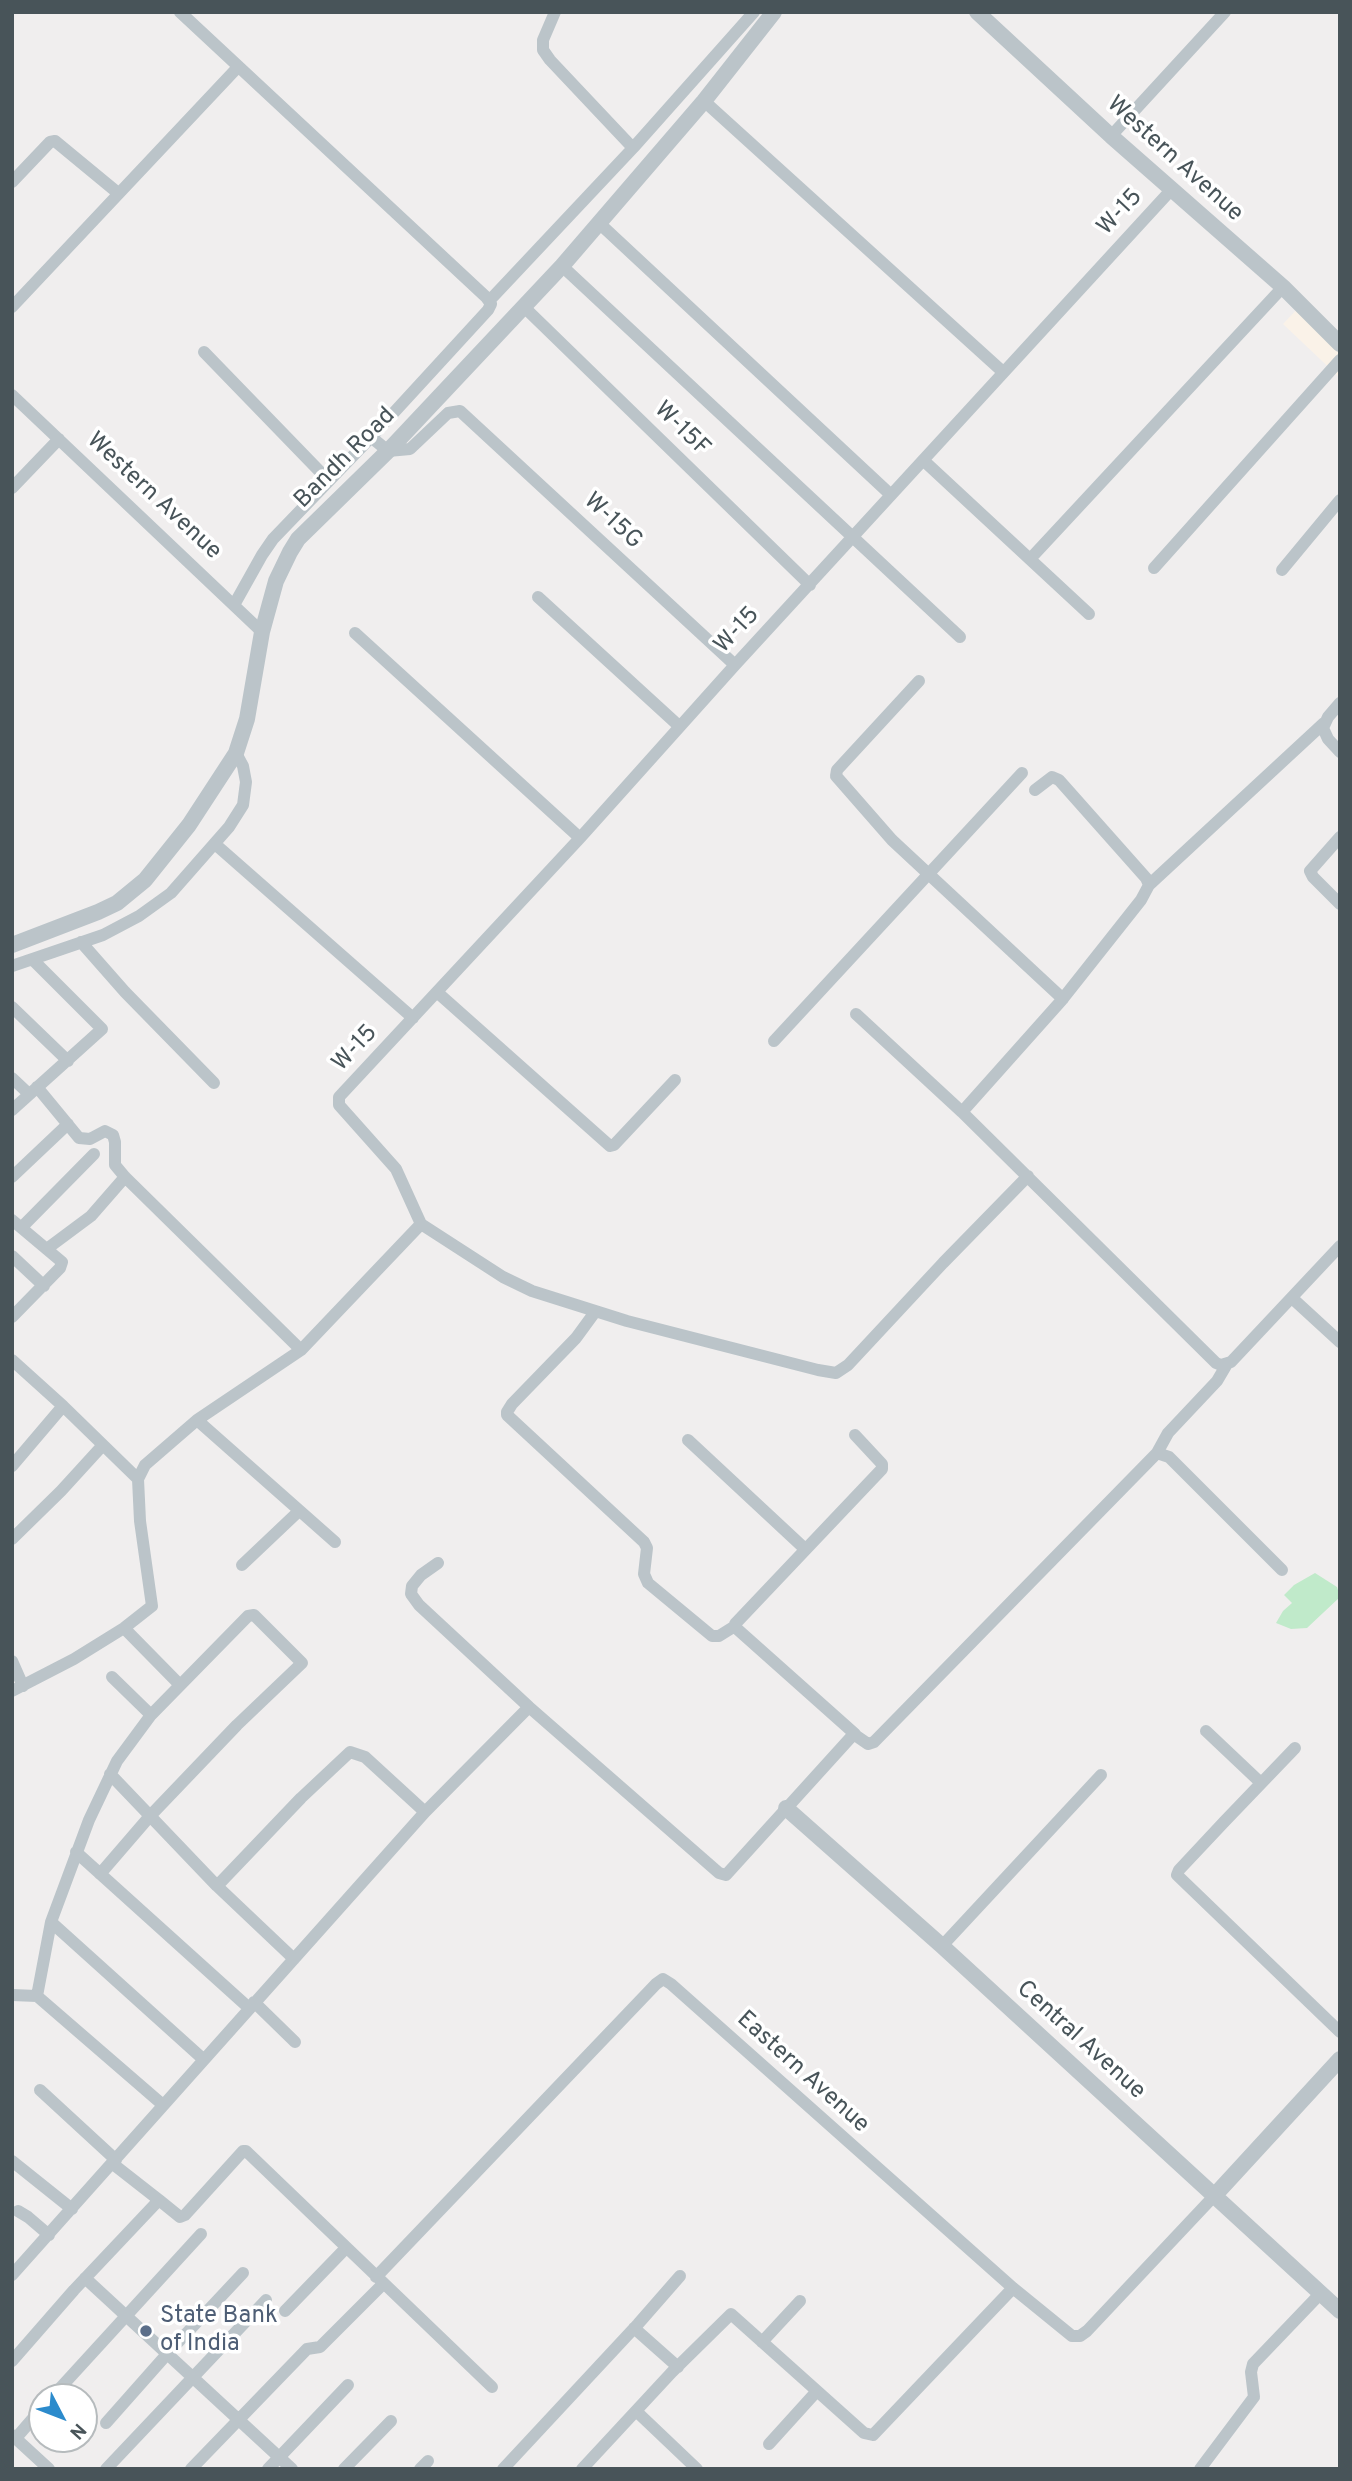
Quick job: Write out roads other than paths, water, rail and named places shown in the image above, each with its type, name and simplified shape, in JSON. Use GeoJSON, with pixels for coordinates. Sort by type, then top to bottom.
{"type":"FeatureCollection","features":[{"type":"Feature","properties":{"kind":"street"},"geometry":{"type":"LineString","coordinates":[[180,12],[490,300]]}},
{"type":"Feature","properties":{"kind":"street"},"geometry":{"type":"LineString","coordinates":[[555,12],[543,40],[543,50],[633,148]]}},
{"type":"Feature","properties":{"kind":"street"},"geometry":{"type":"LineString","coordinates":[[234,605],[273,539],[488,310],[490,300],[633,148],[754,12]]}},
{"type":"Feature","properties":{"kind":"street","name":"Bandh Road"},"geometry":{"type":"LineString","coordinates":[[12,945],[98,912],[133,892],[189,825],[236,753],[247,719],[262,632],[276,581],[298,539],[388,451],[562,265],[704,101],[774,12]]}},
{"type":"Feature","properties":{"kind":"street","name":"Western Avenue"},"geometry":{"type":"LineString","coordinates":[[977,12],[1111,136],[1283,287],[1340,344]]}},
{"type":"Feature","properties":{"kind":"street"},"geometry":{"type":"LineString","coordinates":[[1111,136],[1225,12]]}},
{"type":"Feature","properties":{"kind":"street"},"geometry":{"type":"LineString","coordinates":[[12,307],[238,67]]}},
{"type":"Feature","properties":{"kind":"street"},"geometry":{"type":"LineString","coordinates":[[704,101],[1003,372]]}},
{"type":"Feature","properties":{"kind":"street"},"geometry":{"type":"LineString","coordinates":[[12,182],[50,142],[55,141],[118,193]]}},
{"type":"Feature","properties":{"kind":"street","name":"W-15"},"geometry":{"type":"LineString","coordinates":[[421,1224],[392,1161],[338,1102],[339,1097],[438,993],[1172,189]]}},
{"type":"Feature","properties":{"kind":"street"},"geometry":{"type":"LineString","coordinates":[[599,223],[891,495]]}},
{"type":"Feature","properties":{"kind":"street"},"geometry":{"type":"LineString","coordinates":[[562,265],[960,637]]}},
{"type":"Feature","properties":{"kind":"street"},"geometry":{"type":"LineString","coordinates":[[1031,558],[1283,287]]}},
{"type":"Feature","properties":{"kind":"street","name":"W-15F"},"geometry":{"type":"LineString","coordinates":[[523,306],[810,584]]}},
{"type":"Feature","properties":{"kind":"street"},"geometry":{"type":"LineString","coordinates":[[204,352],[330,481]]}},
{"type":"Feature","properties":{"kind":"street"},"geometry":{"type":"LineString","coordinates":[[1154,568],[1340,360]]}},
{"type":"Feature","properties":{"kind":"street","name":"Western Avenue"},"geometry":{"type":"LineString","coordinates":[[12,395],[262,632]]}},
{"type":"Feature","properties":{"kind":"street","name":"W-15G"},"geometry":{"type":"LineString","coordinates":[[388,451],[410,449],[448,413],[460,411],[735,665]]}},
{"type":"Feature","properties":{"kind":"street"},"geometry":{"type":"LineString","coordinates":[[371,437],[388,451]]}},
{"type":"Feature","properties":{"kind":"street"},"geometry":{"type":"LineString","coordinates":[[12,488],[59,439]]}},
{"type":"Feature","properties":{"kind":"street"},"geometry":{"type":"LineString","coordinates":[[923,460],[1088,614]]}},
{"type":"Feature","properties":{"kind":"street"},"geometry":{"type":"LineString","coordinates":[[1282,570],[1340,500]]}},
{"type":"Feature","properties":{"kind":"street"},"geometry":{"type":"LineString","coordinates":[[538,597],[680,726]]}},
{"type":"Feature","properties":{"kind":"street"},"geometry":{"type":"LineString","coordinates":[[355,633],[580,838]]}},
{"type":"Feature","properties":{"kind":"street"},"geometry":{"type":"LineString","coordinates":[[919,681],[837,770],[836,776],[869,816],[928,874],[1063,999]]}},
{"type":"Feature","properties":{"kind":"street"},"geometry":{"type":"LineString","coordinates":[[962,1112],[1063,999],[1142,900],[1149,885],[1324,723],[1340,704]]}},
{"type":"Feature","properties":{"kind":"street"},"geometry":{"type":"LineString","coordinates":[[1324,723],[1324,733],[1340,752]]}},
{"type":"Feature","properties":{"kind":"street"},"geometry":{"type":"LineString","coordinates":[[12,966],[103,935],[139,916],[187,877],[238,815],[246,794],[243,766],[236,753]]}},
{"type":"Feature","properties":{"kind":"street"},"geometry":{"type":"LineString","coordinates":[[774,1041],[1022,773]]}},
{"type":"Feature","properties":{"kind":"street"},"geometry":{"type":"LineString","coordinates":[[1035,790],[1052,777],[1059,780],[1146,878],[1149,885]]}},
{"type":"Feature","properties":{"kind":"street"},"geometry":{"type":"LineString","coordinates":[[1340,837],[1310,871],[1340,904]]}},
{"type":"Feature","properties":{"kind":"street"},"geometry":{"type":"LineString","coordinates":[[215,844],[413,1018]]}},
{"type":"Feature","properties":{"kind":"street"},"geometry":{"type":"LineString","coordinates":[[81,942],[125,992],[214,1083]]}},
{"type":"Feature","properties":{"kind":"street"},"geometry":{"type":"LineString","coordinates":[[12,1110],[102,1027],[33,960]]}},
{"type":"Feature","properties":{"kind":"street"},"geometry":{"type":"LineString","coordinates":[[438,993],[610,1146],[614,1145],[675,1080]]}},
{"type":"Feature","properties":{"kind":"street"},"geometry":{"type":"LineString","coordinates":[[12,1007],[68,1061]]}},
{"type":"Feature","properties":{"kind":"street"},"geometry":{"type":"LineString","coordinates":[[856,1014],[962,1112],[1216,1363],[1227,1364]]}},
{"type":"Feature","properties":{"kind":"street"},"geometry":{"type":"LineString","coordinates":[[12,1078],[33,1091],[82,1139],[90,1139],[105,1131],[113,1135],[116,1142],[115,1165],[125,1177],[300,1350]]}},
{"type":"Feature","properties":{"kind":"street"},"geometry":{"type":"LineString","coordinates":[[12,1177],[68,1124]]}},
{"type":"Feature","properties":{"kind":"street"},"geometry":{"type":"LineString","coordinates":[[12,1317],[44,1286],[62,1262],[17,1224],[94,1154]]}},
{"type":"Feature","properties":{"kind":"street"},"geometry":{"type":"LineString","coordinates":[[12,1661],[18,1688],[74,1659],[148,1610],[153,1603],[140,1521],[138,1479],[145,1465],[197,1420],[300,1350],[421,1224],[518,1285],[595,1312],[835,1373],[848,1366],[1028,1176]]}},
{"type":"Feature","properties":{"kind":"street"},"geometry":{"type":"LineString","coordinates":[[48,1248],[91,1216],[125,1177]]}},
{"type":"Feature","properties":{"kind":"street"},"geometry":{"type":"LineString","coordinates":[[735,1626],[855,1734],[868,1744],[874,1742],[1157,1453],[1168,1433],[1217,1381],[1227,1364],[1340,1246]]}},
{"type":"Feature","properties":{"kind":"street"},"geometry":{"type":"LineString","coordinates":[[12,1256],[44,1286]]}},
{"type":"Feature","properties":{"kind":"street"},"geometry":{"type":"LineString","coordinates":[[1292,1298],[1340,1342]]}},
{"type":"Feature","properties":{"kind":"street"},"geometry":{"type":"LineString","coordinates":[[595,1312],[576,1338],[506,1412],[644,1542],[648,1555],[644,1574],[648,1584],[712,1636],[719,1636],[735,1626],[735,1622],[804,1548],[882,1469],[882,1464],[855,1435]]}},
{"type":"Feature","properties":{"kind":"street"},"geometry":{"type":"LineString","coordinates":[[12,1360],[138,1479]]}},
{"type":"Feature","properties":{"kind":"street"},"geometry":{"type":"LineString","coordinates":[[12,1466],[63,1406]]}},
{"type":"Feature","properties":{"kind":"street"},"geometry":{"type":"LineString","coordinates":[[197,1420],[335,1542]]}},
{"type":"Feature","properties":{"kind":"street"},"geometry":{"type":"LineString","coordinates":[[688,1440],[804,1548]]}},
{"type":"Feature","properties":{"kind":"street"},"geometry":{"type":"LineString","coordinates":[[12,1539],[103,1445]]}},
{"type":"Feature","properties":{"kind":"street"},"geometry":{"type":"LineString","coordinates":[[1157,1453],[1169,1457],[1282,1570]]}},
{"type":"Feature","properties":{"kind":"street"},"geometry":{"type":"LineString","coordinates":[[242,1565],[299,1511]]}},
{"type":"Feature","properties":{"kind":"street"},"geometry":{"type":"LineString","coordinates":[[438,1563],[416,1580],[411,1594],[414,1599],[529,1707],[722,1875],[729,1874],[855,1734]]}},
{"type":"Feature","properties":{"kind":"street"},"geometry":{"type":"LineString","coordinates":[[37,1996],[51,1922],[76,1852],[110,1774],[151,1716],[250,1614],[254,1615],[302,1662],[150,1816],[100,1874]]}},
{"type":"Feature","properties":{"kind":"street"},"geometry":{"type":"LineString","coordinates":[[124,1628],[180,1685]]}},
{"type":"Feature","properties":{"kind":"street"},"geometry":{"type":"LineString","coordinates":[[112,1677],[151,1716]]}},
{"type":"Feature","properties":{"kind":"street"},"geometry":{"type":"LineString","coordinates":[[12,2275],[425,1812],[529,1707]]}},
{"type":"Feature","properties":{"kind":"street"},"geometry":{"type":"LineString","coordinates":[[1206,1731],[1261,1783]]}},
{"type":"Feature","properties":{"kind":"street"},"geometry":{"type":"LineString","coordinates":[[1295,1748],[1177,1875],[1340,2032]]}},
{"type":"Feature","properties":{"kind":"street"},"geometry":{"type":"LineString","coordinates":[[217,1886],[332,1767],[350,1752],[365,1757],[425,1812]]}},
{"type":"Feature","properties":{"kind":"street"},"geometry":{"type":"LineString","coordinates":[[110,1774],[217,1886],[294,1959]]}},
{"type":"Feature","properties":{"kind":"street"},"geometry":{"type":"LineString","coordinates":[[942,1946],[1101,1775]]}},
{"type":"Feature","properties":{"kind":"street","name":"Central Avenue"},"geometry":{"type":"LineString","coordinates":[[786,1808],[942,1946],[1340,2311]]}},
{"type":"Feature","properties":{"kind":"street"},"geometry":{"type":"LineString","coordinates":[[76,1852],[295,2042]]}},
{"type":"Feature","properties":{"kind":"street"},"geometry":{"type":"LineString","coordinates":[[51,1922],[203,2059]]}},
{"type":"Feature","properties":{"kind":"street","name":"Eastern Avenue"},"geometry":{"type":"LineString","coordinates":[[380,2280],[663,1979],[1013,2288],[1072,2336],[1080,2336],[1087,2331],[1216,2196]]}},
{"type":"Feature","properties":{"kind":"street"},"geometry":{"type":"LineString","coordinates":[[12,1995],[37,1996],[163,2105]]}},
{"type":"Feature","properties":{"kind":"street"},"geometry":{"type":"LineString","coordinates":[[1216,2196],[1340,2059]]}},
{"type":"Feature","properties":{"kind":"street"},"geometry":{"type":"LineString","coordinates":[[40,2090],[114,2162],[180,2217],[185,2215],[245,2150],[492,2387]]}},
{"type":"Feature","properties":{"kind":"street"},"geometry":{"type":"LineString","coordinates":[[12,2161],[72,2208]]}},
{"type":"Feature","properties":{"kind":"street"},"geometry":{"type":"LineString","coordinates":[[12,2361],[159,2200]]}},
{"type":"Feature","properties":{"kind":"street"},"geometry":{"type":"LineString","coordinates":[[18,2211],[49,2235]]}},
{"type":"Feature","properties":{"kind":"street"},"geometry":{"type":"LineString","coordinates":[[65,2383],[201,2234]]}},
{"type":"Feature","properties":{"kind":"street"},"geometry":{"type":"LineString","coordinates":[[285,2311],[346,2248]]}},
{"type":"Feature","properties":{"kind":"street"},"geometry":{"type":"LineString","coordinates":[[106,2423],[243,2273]]}},
{"type":"Feature","properties":{"kind":"street"},"geometry":{"type":"LineString","coordinates":[[503,2469],[680,2276]]}},
{"type":"Feature","properties":{"kind":"street"},"geometry":{"type":"LineString","coordinates":[[85,2278],[292,2469]]}},
{"type":"Feature","properties":{"kind":"street"},"geometry":{"type":"LineString","coordinates":[[191,2469],[308,2348],[320,2347],[380,2280]]}},
{"type":"Feature","properties":{"kind":"street"},"geometry":{"type":"LineString","coordinates":[[582,2469],[731,2314],[864,2432],[873,2435],[1013,2288]]}},
{"type":"Feature","properties":{"kind":"street"},"geometry":{"type":"LineString","coordinates":[[1200,2469],[1254,2397],[1251,2372],[1253,2364],[1320,2294]]}},
{"type":"Feature","properties":{"kind":"street"},"geometry":{"type":"LineString","coordinates":[[106,2469],[266,2301]]}},
{"type":"Feature","properties":{"kind":"street"},"geometry":{"type":"LineString","coordinates":[[762,2342],[800,2301]]}},
{"type":"Feature","properties":{"kind":"street"},"geometry":{"type":"LineString","coordinates":[[634,2328],[678,2367]]}},
{"type":"Feature","properties":{"kind":"street"},"geometry":{"type":"LineString","coordinates":[[268,2469],[348,2385]]}},
{"type":"Feature","properties":{"kind":"street"},"geometry":{"type":"LineString","coordinates":[[769,2444],[817,2391]]}},
{"type":"Feature","properties":{"kind":"street"},"geometry":{"type":"LineString","coordinates":[[636,2411],[690,2466]]}},
{"type":"Feature","properties":{"kind":"street"},"geometry":{"type":"LineString","coordinates":[[344,2469],[391,2421]]}},
{"type":"Feature","properties":{"kind":"street"},"geometry":{"type":"LineString","coordinates":[[28,2422],[14,2436],[49,2469]]}},
{"type":"Feature","properties":{"kind":"place","name":"State Bank of India"},"geometry":{"type":"Point","coordinates":[146,2331]}}]}
